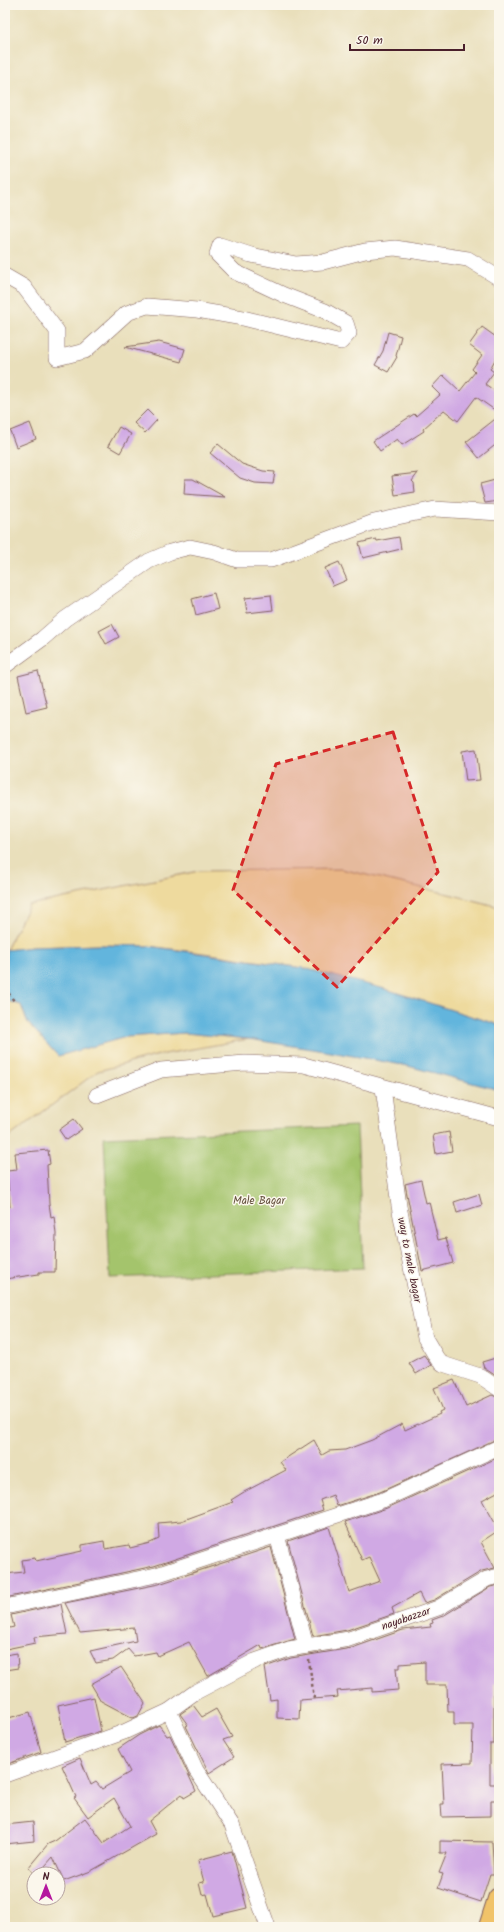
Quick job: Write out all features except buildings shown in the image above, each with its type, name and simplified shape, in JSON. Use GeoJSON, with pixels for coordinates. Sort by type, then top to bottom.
{"type":"FeatureCollection","features":[{"type":"Feature","properties":{"kind":"highway"},"geometry":{"type":"LineString","coordinates":[[490,1927],[499,1899]]}},
{"type":"Feature","properties":{"kind":"street"},"geometry":{"type":"LineString","coordinates":[[5,276],[24,287],[57,331],[57,358],[85,351],[127,313],[147,306],[197,310],[243,318],[341,342],[349,333],[346,323],[325,312],[235,272],[217,254],[220,245],[251,255],[296,264],[323,262],[366,251],[395,248],[468,259],[499,278]]}},
{"type":"Feature","properties":{"kind":"street"},"geometry":{"type":"LineString","coordinates":[[5,666],[42,639],[65,619],[149,561],[170,552],[190,548],[214,552],[237,560],[271,560],[381,520],[435,509],[499,513]]}},
{"type":"Feature","properties":{"kind":"street"},"geometry":{"type":"LineString","coordinates":[[97,1095],[161,1070],[245,1063],[304,1065],[384,1088],[499,1118]]}},
{"type":"Feature","properties":{"kind":"street","name":"way to male bagar"},"geometry":{"type":"LineString","coordinates":[[384,1088],[399,1206],[425,1338],[438,1360],[443,1364],[480,1376],[499,1389]]}},
{"type":"Feature","properties":{"kind":"street"},"geometry":{"type":"LineString","coordinates":[[5,1607],[156,1575],[383,1500],[499,1447]]}},
{"type":"Feature","properties":{"kind":"street"},"geometry":{"type":"LineString","coordinates":[[277,1535],[306,1646]]}},
{"type":"Feature","properties":{"kind":"street","name":"nayabazzar"},"geometry":{"type":"LineString","coordinates":[[5,1775],[124,1732],[169,1711],[194,1693],[256,1662],[289,1649],[349,1639],[438,1608],[487,1579],[499,1576]]}},
{"type":"Feature","properties":{"kind":"street"},"geometry":{"type":"LineString","coordinates":[[169,1711],[196,1770],[232,1826],[268,1927]]}},
{"type":"Feature","properties":{"kind":"path"},"geometry":{"type":"LineString","coordinates":[[5,988],[14,1001]]}},
{"type":"Feature","properties":{"kind":"path"},"geometry":{"type":"LineString","coordinates":[[306,1646],[314,1699]]}},
{"type":"Feature","properties":{"kind":"highlighted area"},"geometry":{"type":"Polygon","coordinates":[[[393,732],[438,872],[337,987],[233,890],[276,764],[393,732]]]}},
{"type":"Feature","properties":{"kind":"green space","name":"Male Bagar"},"geometry":{"type":"Polygon","coordinates":[[[357,1126],[363,1268],[110,1278],[104,1137],[357,1126]]]}},
{"type":"Feature","properties":{"kind":"sand"},"geometry":{"type":"Polygon","coordinates":[[[341,869],[499,907],[499,1025],[385,989],[303,968],[148,946],[99,945],[33,947],[6,950],[29,905],[199,871],[341,869]]]}},
{"type":"Feature","properties":{"kind":"sand"},"geometry":{"type":"Polygon","coordinates":[[[8,1001],[21,1005],[28,1023],[58,1056],[126,1037],[185,1033],[249,1039],[159,1055],[98,1071],[5,1140],[5,1005],[8,1001]]]}},
{"type":"Feature","properties":{"kind":"water"},"geometry":{"type":"Polygon","coordinates":[[[99,945],[148,946],[303,968],[385,989],[499,1025],[499,1090],[408,1066],[331,1052],[249,1039],[185,1033],[126,1037],[58,1056],[28,1023],[21,1005],[8,1001],[5,1005],[6,950],[33,947],[99,945]]]}}]}
